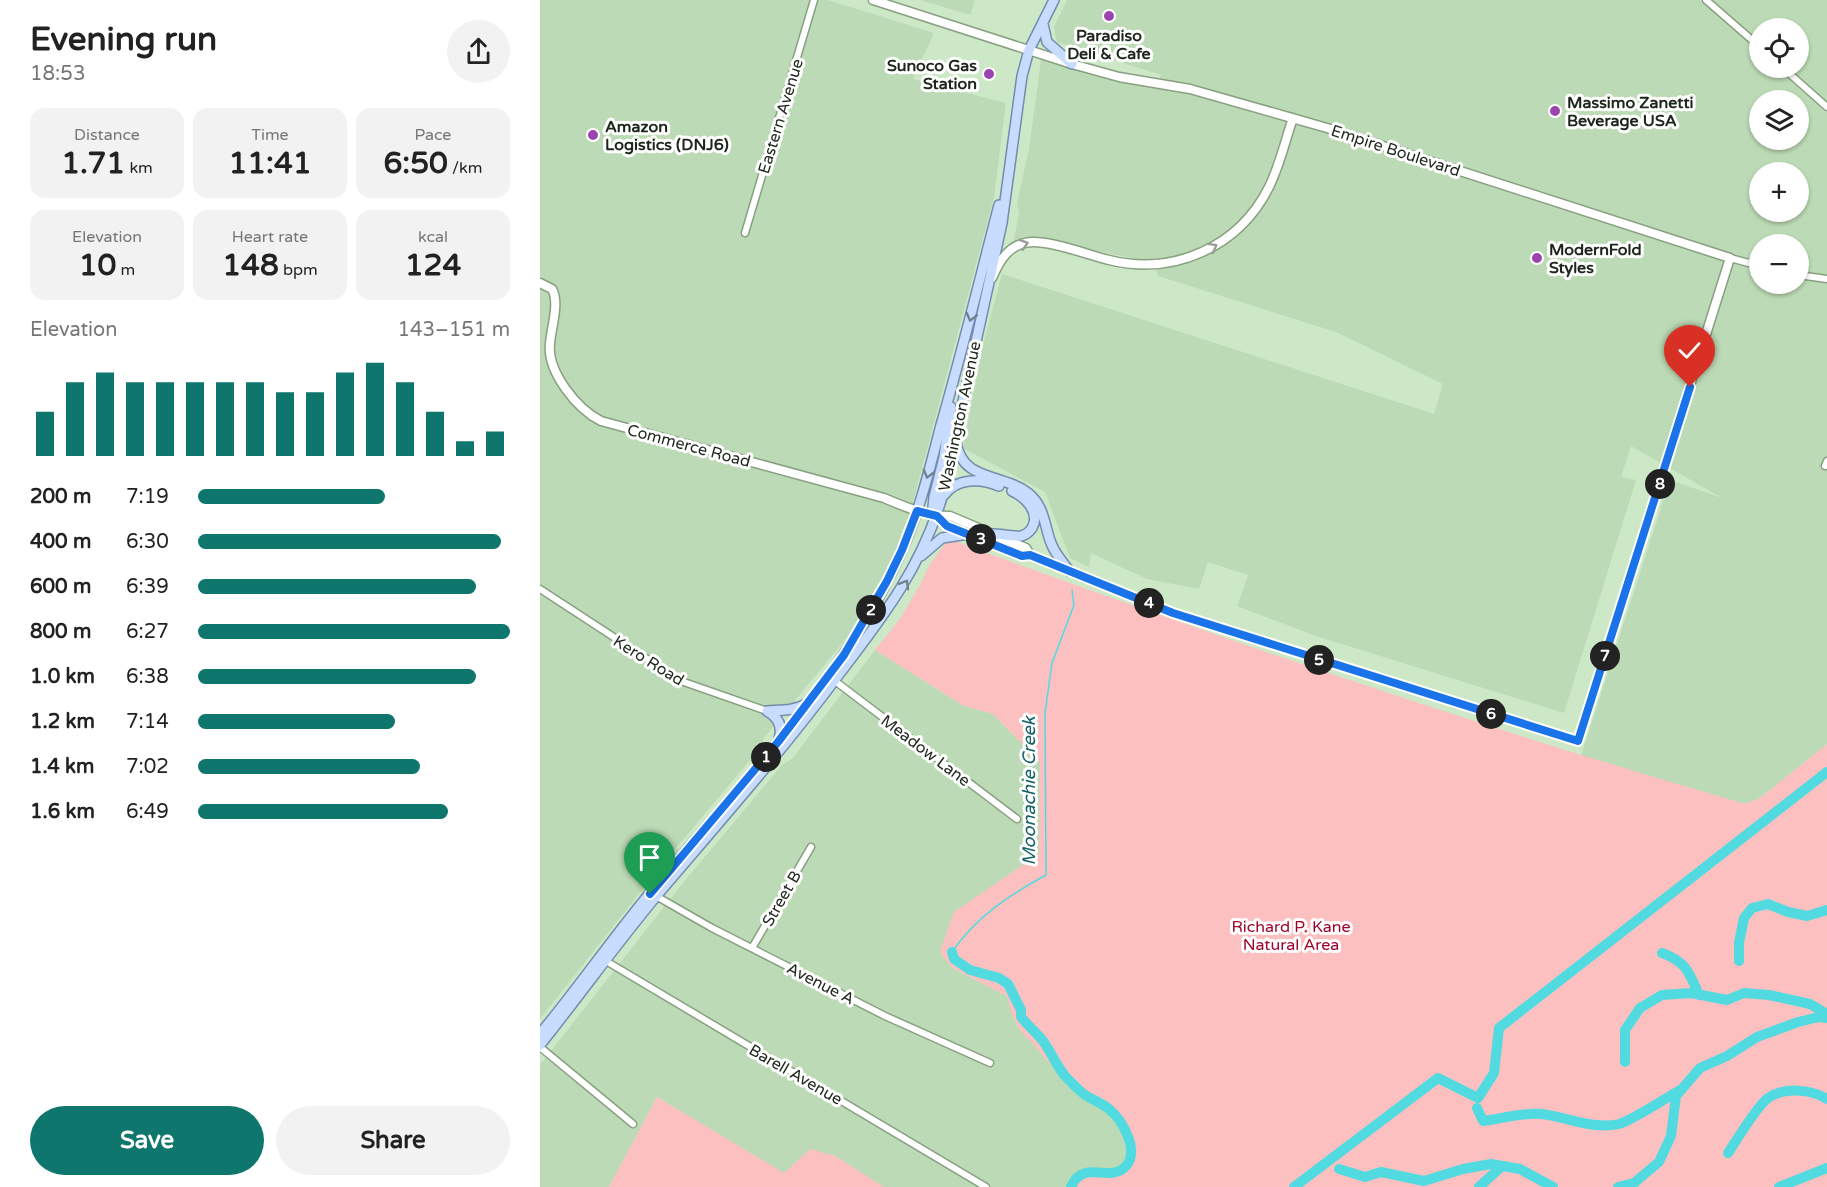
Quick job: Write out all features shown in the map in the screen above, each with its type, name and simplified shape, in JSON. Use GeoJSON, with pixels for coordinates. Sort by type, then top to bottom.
{"type":"FeatureCollection","features":[{"type":"Feature","properties":{"kind":"main road","name":"Washington Avenue"},"geometry":{"type":"LineString","coordinates":[[540,1046],[656,896],[759,777],[835,681],[898,595],[920,557],[937,516],[942,497],[1002,223],[1022,76],[1029,50],[1054,0]]}},
{"type":"Feature","properties":{"kind":"main road"},"geometry":{"type":"LineString","coordinates":[[1043,21],[1044,36],[1047,42],[1072,64]]}},
{"type":"Feature","properties":{"kind":"main road","name":"Washington Avenue"},"geometry":{"type":"LineString","coordinates":[[540,1034],[650,894],[778,742],[844,655],[866,620],[902,550],[917,511],[954,381],[1011,159]]}},
{"type":"Feature","properties":{"kind":"main road"},"geometry":{"type":"LineString","coordinates":[[937,516],[933,507],[934,497],[944,457],[954,381]]}},
{"type":"Feature","properties":{"kind":"main road"},"geometry":{"type":"LineString","coordinates":[[956,439],[959,455],[966,465],[1018,487],[1033,497],[1042,512],[1055,551],[1070,571]]}},
{"type":"Feature","properties":{"kind":"main road"},"geometry":{"type":"LineString","coordinates":[[942,497],[956,485],[977,480],[993,483],[1019,494],[1030,505],[1035,516],[1034,525],[1022,536],[993,534]]}},
{"type":"Feature","properties":{"kind":"main road"},"geometry":{"type":"LineString","coordinates":[[920,557],[942,538],[969,534]]}},
{"type":"Feature","properties":{"kind":"main road"},"geometry":{"type":"LineString","coordinates":[[767,711],[799,708],[808,703]]}},
{"type":"Feature","properties":{"kind":"main road"},"geometry":{"type":"LineString","coordinates":[[767,711],[774,715],[780,725],[781,732],[778,742]]}},
{"type":"Feature","properties":{"kind":"street","name":"Eastern Avenue"},"geometry":{"type":"LineString","coordinates":[[745,232],[814,0]]}},
{"type":"Feature","properties":{"kind":"street","name":"Empire Boulevard"},"geometry":{"type":"LineString","coordinates":[[873,0],[1072,64],[1119,77],[1190,89],[1293,118],[1749,263]]}},
{"type":"Feature","properties":{"kind":"street"},"geometry":{"type":"LineString","coordinates":[[1706,0],[1749,37]]}},
{"type":"Feature","properties":{"kind":"street"},"geometry":{"type":"LineString","coordinates":[[1714,7],[1720,0]]}},
{"type":"Feature","properties":{"kind":"street"},"geometry":{"type":"LineString","coordinates":[[1794,78],[1827,107]]}},
{"type":"Feature","properties":{"kind":"street"},"geometry":{"type":"LineString","coordinates":[[988,286],[1006,253],[1026,242],[1042,242],[1138,265],[1174,262],[1210,249],[1243,224],[1264,196],[1275,174],[1293,118]]}},
{"type":"Feature","properties":{"kind":"street"},"geometry":{"type":"LineString","coordinates":[[937,516],[947,526],[1022,556],[1030,555],[1173,613],[1578,741],[1730,258]]}},
{"type":"Feature","properties":{"kind":"street"},"geometry":{"type":"LineString","coordinates":[[1809,277],[1827,279]]}},
{"type":"Feature","properties":{"kind":"street","name":"Commerce Road"},"geometry":{"type":"LineString","coordinates":[[540,283],[552,289],[555,298],[549,346],[555,373],[578,404],[594,417],[884,498],[917,511],[937,516],[950,516],[1026,548],[1030,555]]}},
{"type":"Feature","properties":{"kind":"street","name":"Kero Road"},"geometry":{"type":"LineString","coordinates":[[540,589],[681,681],[767,711]]}},
{"type":"Feature","properties":{"kind":"street","name":"Meadow Lane"},"geometry":{"type":"LineString","coordinates":[[835,681],[1017,819]]}},
{"type":"Feature","properties":{"kind":"street","name":"Street B"},"geometry":{"type":"LineString","coordinates":[[752,948],[811,847]]}},
{"type":"Feature","properties":{"kind":"street","name":"Avenue A"},"geometry":{"type":"LineString","coordinates":[[656,896],[885,1016],[990,1063]]}},
{"type":"Feature","properties":{"kind":"street","name":"Barell Avenue"},"geometry":{"type":"LineString","coordinates":[[606,961],[986,1187]]}},
{"type":"Feature","properties":{"kind":"street"},"geometry":{"type":"LineString","coordinates":[[540,1046],[633,1124]]}},
{"type":"Feature","properties":{"kind":"shaded area"},"geometry":{"type":"Polygon","coordinates":[[[540,0],[828,0],[934,33],[913,79],[1006,103],[994,197],[907,524],[887,573],[859,623],[763,739],[760,748],[661,866],[540,1019],[540,0]]]}},
{"type":"Feature","properties":{"kind":"shaded area"},"geometry":{"type":"Polygon","coordinates":[[[920,0],[975,0],[970,15],[920,0]]]}},
{"type":"Feature","properties":{"kind":"shaded area"},"geometry":{"type":"Polygon","coordinates":[[[1067,0],[1827,0],[1827,744],[1760,798],[1745,804],[1581,756],[1670,480],[1722,498],[1631,446],[1621,477],[1636,480],[1564,713],[1316,636],[1237,606],[1248,575],[1208,562],[1199,589],[1147,579],[1091,553],[1089,567],[1070,558],[1045,492],[963,448],[982,349],[1002,274],[1434,414],[1443,384],[1336,332],[1158,276],[1154,263],[1038,238],[1011,253],[1019,214],[1017,203],[1029,149],[1042,52],[1159,82],[1161,75],[1057,42],[1054,27],[1067,0]]]}},
{"type":"Feature","properties":{"kind":"shaded area"},"geometry":{"type":"Polygon","coordinates":[[[875,650],[964,706],[993,714],[1040,762],[1039,854],[954,912],[952,968],[1007,996],[1017,1026],[1122,1115],[1137,1153],[1130,1170],[1077,1187],[884,1187],[835,1156],[784,1174],[657,1097],[609,1187],[540,1187],[540,1065],[682,884],[782,765],[792,759],[875,650]]]}},
{"type":"Feature","properties":{"kind":"green space","name":"Richard P. Kane Natural Area"},"geometry":{"type":"Polygon","coordinates":[[[949,539],[1345,679],[1745,804],[1760,798],[1827,744],[1827,1187],[1071,1187],[1076,1178],[1083,1174],[1116,1172],[1123,1169],[1128,1162],[1131,1149],[1123,1126],[1109,1109],[1069,1082],[1052,1066],[1019,1029],[1007,996],[952,968],[940,952],[954,912],[1039,854],[1040,762],[993,714],[964,706],[875,650],[899,620],[930,564],[949,539]]]}},
{"type":"Feature","properties":{"kind":"green space"},"geometry":{"type":"Polygon","coordinates":[[[657,1097],[784,1173],[810,1149],[835,1156],[884,1187],[609,1187],[657,1097]]]}},
{"type":"Feature","properties":{"kind":"waterway","name":"Moonachie Creek"},"geometry":{"type":"LineString","coordinates":[[952,952],[961,939],[994,908],[1046,875],[1045,713],[1052,663],[1074,605],[1072,590]]}},
{"type":"Feature","properties":{"kind":"waterway"},"geometry":{"type":"LineString","coordinates":[[1294,1187],[1438,1078],[1478,1098],[1494,1073],[1499,1028],[1827,772]]}},
{"type":"Feature","properties":{"kind":"waterway"},"geometry":{"type":"LineString","coordinates":[[1739,961],[1739,943],[1744,918],[1752,908],[1768,904],[1807,916],[1827,910]]}},
{"type":"Feature","properties":{"kind":"waterway","name":"Moonachie Creek"},"geometry":{"type":"LineString","coordinates":[[952,952],[954,959],[970,970],[999,978],[1008,984],[1021,1010],[1021,1017],[1043,1041],[1065,1076],[1085,1095],[1109,1109],[1124,1128],[1131,1152],[1126,1166],[1112,1173],[1082,1174],[1071,1187]]}},
{"type":"Feature","properties":{"kind":"waterway"},"geometry":{"type":"LineString","coordinates":[[1662,953],[1682,964],[1699,995]]}},
{"type":"Feature","properties":{"kind":"waterway"},"geometry":{"type":"LineString","coordinates":[[1625,1062],[1625,1030],[1640,1008],[1662,995],[1691,993],[1727,1000],[1744,993],[1769,995],[1810,1004],[1827,1014]]}},
{"type":"Feature","properties":{"kind":"waterway"},"geometry":{"type":"LineString","coordinates":[[1618,1187],[1634,1183],[1659,1162],[1671,1136],[1676,1096],[1700,1068],[1727,1056],[1757,1037],[1798,1022],[1819,1017],[1827,1018]]}},
{"type":"Feature","properties":{"kind":"waterway"},"geometry":{"type":"LineString","coordinates":[[1477,1108],[1483,1121],[1542,1114],[1590,1124],[1609,1125],[1619,1124],[1632,1118],[1680,1090]]}},
{"type":"Feature","properties":{"kind":"waterway"},"geometry":{"type":"LineString","coordinates":[[1728,1153],[1763,1102],[1774,1094],[1806,1091],[1827,1099]]}},
{"type":"Feature","properties":{"kind":"waterway"},"geometry":{"type":"LineString","coordinates":[[1339,1169],[1365,1177],[1381,1172],[1424,1181],[1463,1169],[1491,1164],[1520,1169],[1553,1187]]}},
{"type":"Feature","properties":{"kind":"waterway"},"geometry":{"type":"LineString","coordinates":[[1479,1187],[1502,1166]]}},
{"type":"Feature","properties":{"kind":"waterway"},"geometry":{"type":"LineString","coordinates":[[1779,1187],[1827,1168]]}},
{"type":"Feature","properties":{"kind":"place","name":"Paradiso Deli & Cafe"},"geometry":{"type":"Point","coordinates":[1109,16]}},
{"type":"Feature","properties":{"kind":"place","name":"Sunoco Gas Station"},"geometry":{"type":"Point","coordinates":[989,74]}},
{"type":"Feature","properties":{"kind":"place","name":"Massimo Zanetti Beverage USA"},"geometry":{"type":"Point","coordinates":[1555,111]}},
{"type":"Feature","properties":{"kind":"place","name":"Amazon Logistics (DNJ6)"},"geometry":{"type":"Point","coordinates":[593,135]}},
{"type":"Feature","properties":{"kind":"place","name":"ModernFold Styles"},"geometry":{"type":"Point","coordinates":[1537,258]}},
{"type":"Feature","properties":{"kind":"route"},"geometry":{"type":"LineString","coordinates":[[650,894],[778,742],[844,655],[887,581],[917,511],[937,516],[947,526],[1022,556],[1030,555],[1210,626],[1578,741],[1690,387]]}}]}
